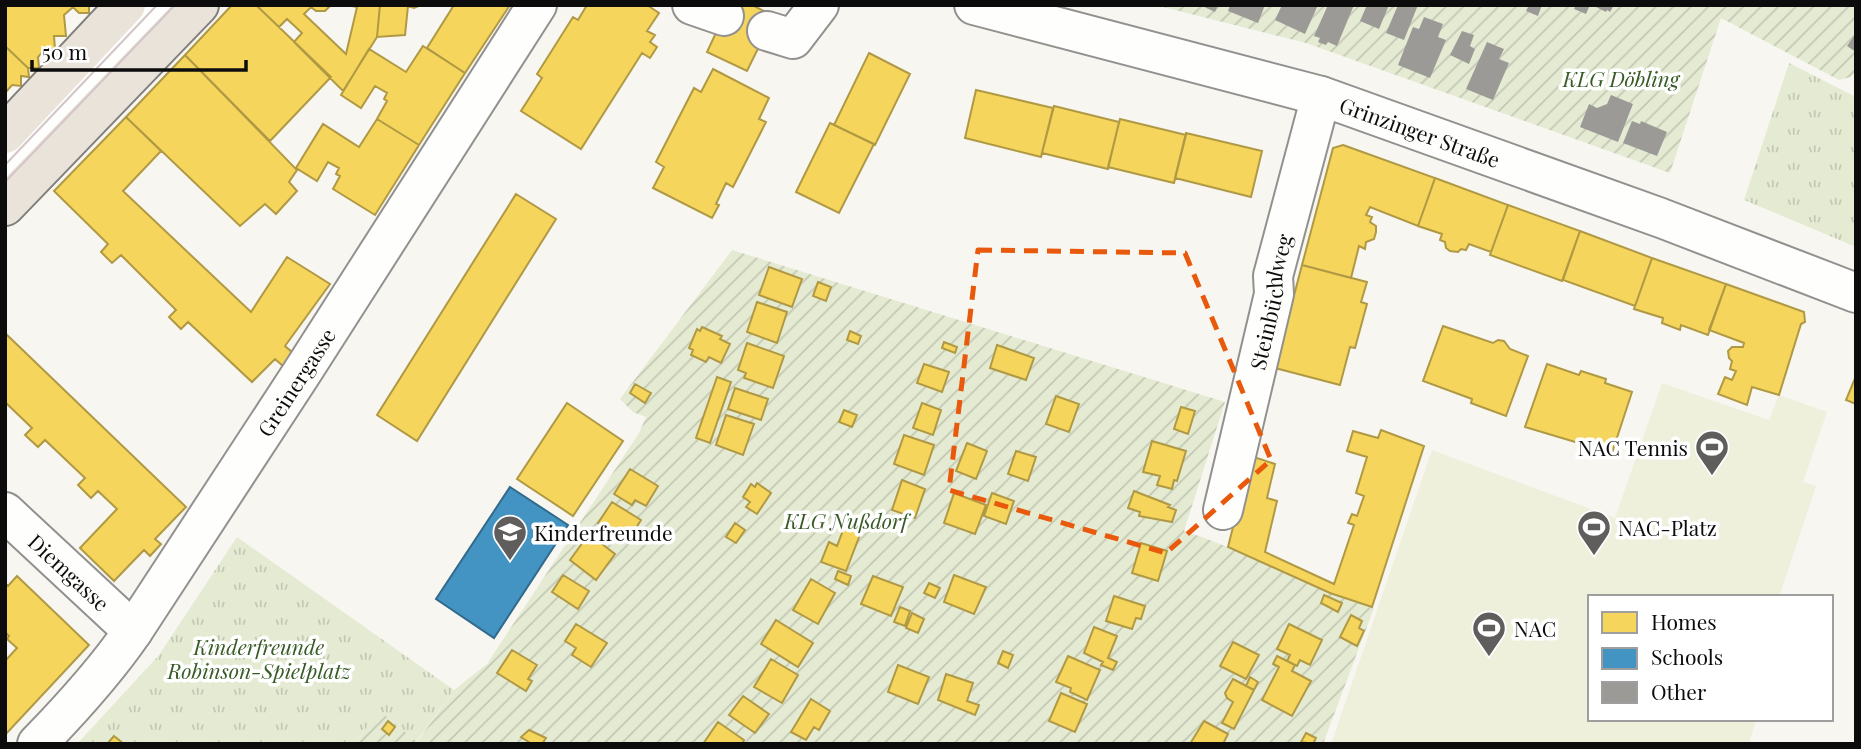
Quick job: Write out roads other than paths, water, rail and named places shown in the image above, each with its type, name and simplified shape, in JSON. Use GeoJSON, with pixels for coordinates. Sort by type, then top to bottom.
{"type":"FeatureCollection","features":[{"type":"Feature","properties":{"kind":"main road"},"geometry":{"type":"LineString","coordinates":[[5,134],[126,5]]}},
{"type":"Feature","properties":{"kind":"main road"},"geometry":{"type":"LineString","coordinates":[[5,206],[199,5]]}},
{"type":"Feature","properties":{"kind":"street"},"geometry":{"type":"LineString","coordinates":[[5,173],[167,5]]}},
{"type":"Feature","properties":{"kind":"street","name":"Greinergasse"},"geometry":{"type":"LineString","coordinates":[[37,744],[89,690],[133,631],[537,5]]}},
{"type":"Feature","properties":{"kind":"street"},"geometry":{"type":"LineString","coordinates":[[767,31],[793,39],[819,5]]}},
{"type":"Feature","properties":{"kind":"street","name":"Grinzinger Straße"},"geometry":{"type":"LineString","coordinates":[[974,5],[1321,96],[1661,218],[1856,293]]}},
{"type":"Feature","properties":{"kind":"street","name":"Steinbüchlweg"},"geometry":{"type":"LineString","coordinates":[[1223,510],[1274,294],[1273,276],[1321,96]]}},
{"type":"Feature","properties":{"kind":"street","name":"Diemgasse"},"geometry":{"type":"LineString","coordinates":[[5,512],[133,631]]}},
{"type":"Feature","properties":{"kind":"tram line"},"geometry":{"type":"LineString","coordinates":[[5,165],[157,5]]}},
{"type":"Feature","properties":{"kind":"tram line"},"geometry":{"type":"LineString","coordinates":[[5,182],[175,5]]}},
{"type":"Feature","properties":{"kind":"place","name":"NAC Tennis"},"geometry":{"type":"Point","coordinates":[1712,477]}},
{"type":"Feature","properties":{"kind":"place","name":"NAC-Platz"},"geometry":{"type":"Point","coordinates":[1594,557]}},
{"type":"Feature","properties":{"kind":"place","name":"Kinderfreunde"},"geometry":{"type":"Point","coordinates":[510,562]}},
{"type":"Feature","properties":{"kind":"place","name":"NAC"},"geometry":{"type":"Point","coordinates":[1489,658]}},
{"type":"Feature","properties":{"kind":"park label","name":"KLG Döbling"},"geometry":{"type":"Point","coordinates":[1621,78]}},
{"type":"Feature","properties":{"kind":"park label","name":"KLG Nußdorf"},"geometry":{"type":"Point","coordinates":[846,520]}},
{"type":"Feature","properties":{"kind":"park label","name":"Kinderfreunde Robinson-Spielplatz"},"geometry":{"type":"Point","coordinates":[259,658]}}]}
